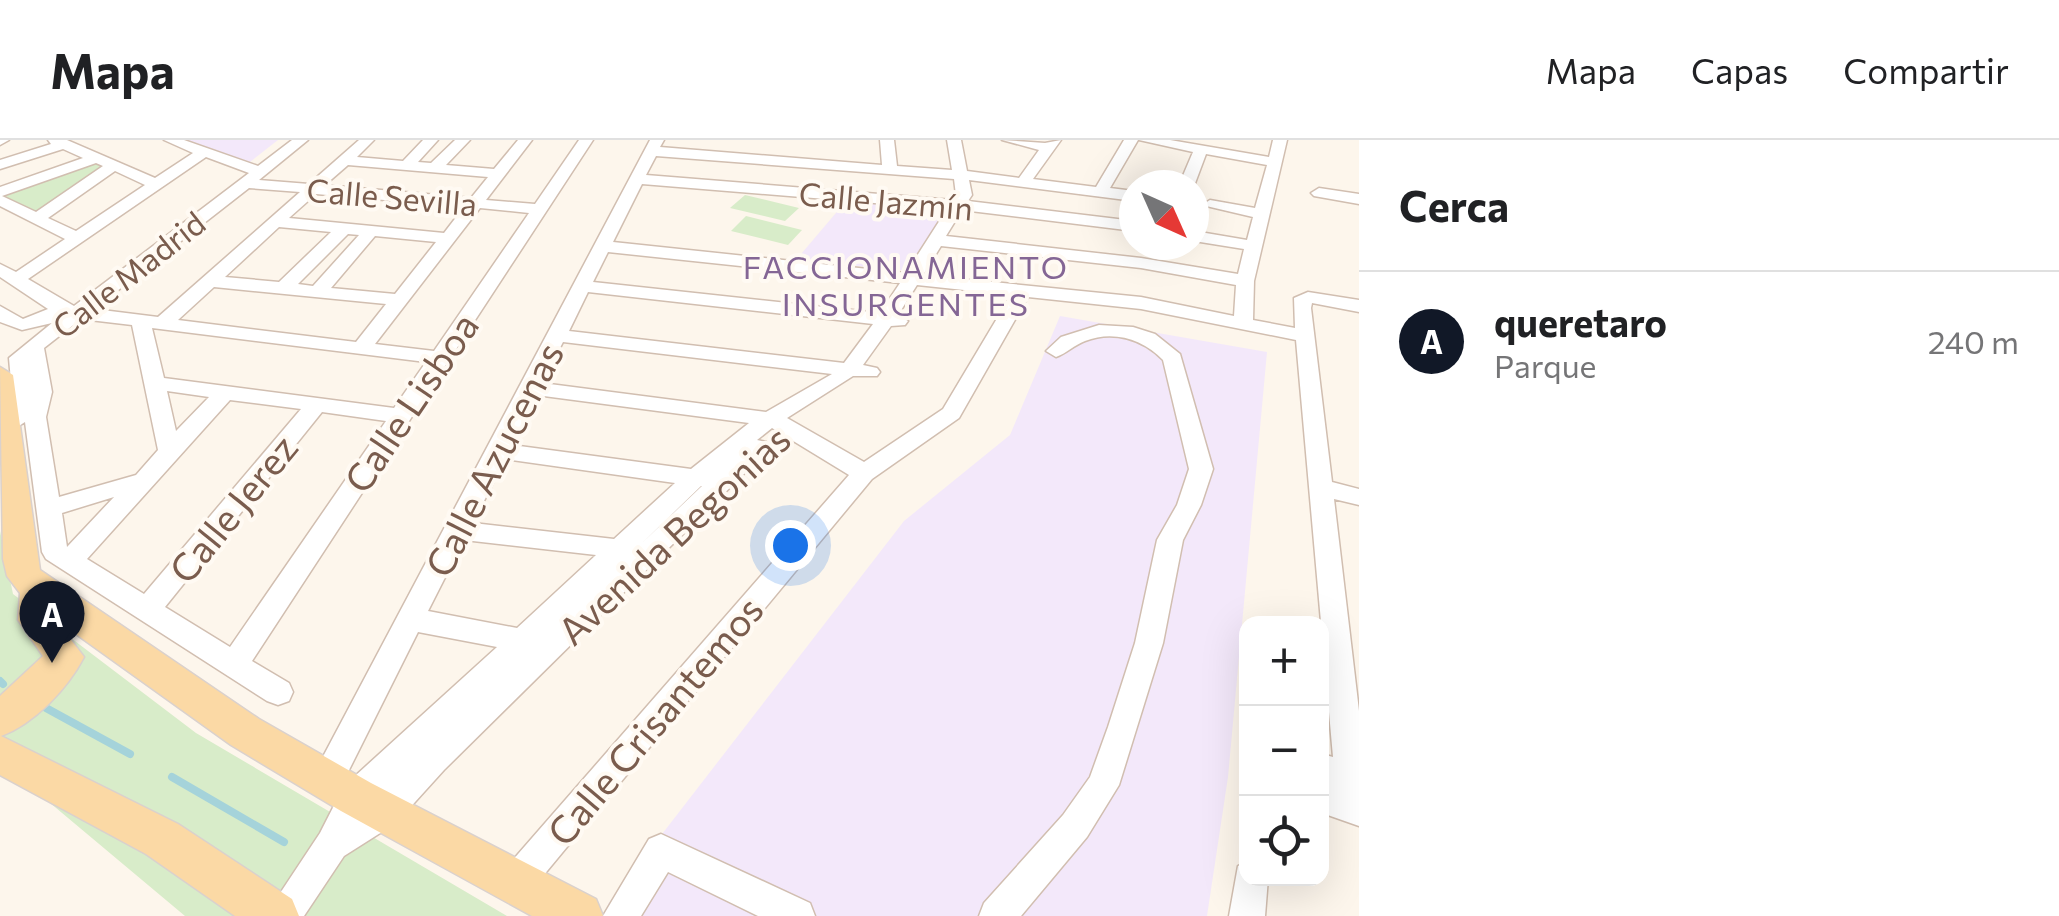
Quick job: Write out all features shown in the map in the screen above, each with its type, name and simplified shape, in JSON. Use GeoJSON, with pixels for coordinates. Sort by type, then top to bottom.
{"type":"FeatureCollection","features":[{"type":"Feature","properties":{"kind":"main road"},"geometry":{"type":"LineString","coordinates":[[0,374],[24,576],[245,732],[579,916]]}},
{"type":"Feature","properties":{"kind":"main road"},"geometry":{"type":"LineString","coordinates":[[0,719],[44,682],[65,657],[33,614],[38,589]]}},
{"type":"Feature","properties":{"kind":"main road"},"geometry":{"type":"LineString","coordinates":[[0,754],[162,839],[279,916]]}},
{"type":"Feature","properties":{"kind":"street","name":"Calle Sevilla"},"geometry":{"type":"LineString","coordinates":[[171,140],[251,175],[312,189],[540,208]]}},
{"type":"Feature","properties":{"kind":"street","name":"Calle Madrid"},"geometry":{"type":"LineString","coordinates":[[251,175],[283,140]]}},
{"type":"Feature","properties":{"kind":"street","name":"Calle Madrid"},"geometry":{"type":"LineString","coordinates":[[6,433],[24,404],[18,358],[69,311],[302,140]]}},
{"type":"Feature","properties":{"kind":"street"},"geometry":{"type":"LineString","coordinates":[[152,322],[211,281],[368,140]]}},
{"type":"Feature","properties":{"kind":"street"},"geometry":{"type":"LineString","coordinates":[[406,165],[431,140]]}},
{"type":"Feature","properties":{"kind":"street"},"geometry":{"type":"LineString","coordinates":[[435,168],[463,140]]}},
{"type":"Feature","properties":{"kind":"street"},"geometry":{"type":"LineString","coordinates":[[361,348],[525,140]]}},
{"type":"Feature","properties":{"kind":"street","name":"Calle Lisboa"},"geometry":{"type":"LineString","coordinates":[[234,664],[586,140]]}},
{"type":"Feature","properties":{"kind":"street"},"geometry":{"type":"LineString","coordinates":[[887,140],[890,169]]}},
{"type":"Feature","properties":{"kind":"street","name":"Avenida Begonias"},"geometry":{"type":"LineString","coordinates":[[356,796],[624,549],[709,480],[752,451],[778,422],[860,369],[966,206],[979,196],[954,140]]}},
{"type":"Feature","properties":{"kind":"street","name":"Avenida Begonias"},"geometry":{"type":"LineString","coordinates":[[967,140],[969,176]]}},
{"type":"Feature","properties":{"kind":"street"},"geometry":{"type":"LineString","coordinates":[[1008,140],[1051,144]]}},
{"type":"Feature","properties":{"kind":"street"},"geometry":{"type":"LineString","coordinates":[[1101,192],[1131,140]]}},
{"type":"Feature","properties":{"kind":"street"},"geometry":{"type":"LineString","coordinates":[[1146,140],[1275,162]]}},
{"type":"Feature","properties":{"kind":"street"},"geometry":{"type":"LineString","coordinates":[[1243,323],[1245,282],[1280,140]]}},
{"type":"Feature","properties":{"kind":"street"},"geometry":{"type":"LineString","coordinates":[[0,165],[59,142],[156,184]]}},
{"type":"Feature","properties":{"kind":"street"},"geometry":{"type":"LineString","coordinates":[[1022,182],[1051,144]]}},
{"type":"Feature","properties":{"kind":"street"},"geometry":{"type":"LineString","coordinates":[[654,146],[820,158],[1119,194]]}},
{"type":"Feature","properties":{"kind":"street","name":"Calle Azucenas"},"geometry":{"type":"LineString","coordinates":[[356,796],[410,619],[654,146]]}},
{"type":"Feature","properties":{"kind":"street"},"geometry":{"type":"LineString","coordinates":[[1193,170],[1201,149]]}},
{"type":"Feature","properties":{"kind":"street"},"geometry":{"type":"LineString","coordinates":[[8,274],[77,238],[204,152]]}},
{"type":"Feature","properties":{"kind":"street"},"geometry":{"type":"LineString","coordinates":[[0,192],[96,158]]}},
{"type":"Feature","properties":{"kind":"street"},"geometry":{"type":"LineString","coordinates":[[345,160],[499,174]]}},
{"type":"Feature","properties":{"kind":"street"},"geometry":{"type":"LineString","coordinates":[[37,218],[114,166]]}},
{"type":"Feature","properties":{"kind":"street","name":"Calle Jazmín"},"geometry":{"type":"LineString","coordinates":[[638,178],[966,206],[1119,224]]}},
{"type":"Feature","properties":{"kind":"street"},"geometry":{"type":"LineString","coordinates":[[1319,193],[1359,200]]}},
{"type":"Feature","properties":{"kind":"street"},"geometry":{"type":"LineString","coordinates":[[0,200],[77,238]]}},
{"type":"Feature","properties":{"kind":"street"},"geometry":{"type":"LineString","coordinates":[[1210,206],[1262,214]]}},
{"type":"Feature","properties":{"kind":"street"},"geometry":{"type":"LineString","coordinates":[[276,222],[448,238]]}},
{"type":"Feature","properties":{"kind":"street"},"geometry":{"type":"LineString","coordinates":[[284,288],[344,228]]}},
{"type":"Feature","properties":{"kind":"street"},"geometry":{"type":"LineString","coordinates":[[317,292],[372,230]]}},
{"type":"Feature","properties":{"kind":"street"},"geometry":{"type":"LineString","coordinates":[[1209,238],[1254,246]]}},
{"type":"Feature","properties":{"kind":"street"},"geometry":{"type":"LineString","coordinates":[[944,241],[1142,263],[1245,282]]}},
{"type":"Feature","properties":{"kind":"street"},"geometry":{"type":"LineString","coordinates":[[601,246],[1141,303],[1303,336]]}},
{"type":"Feature","properties":{"kind":"street"},"geometry":{"type":"LineString","coordinates":[[8,274],[69,311],[439,358]]}},
{"type":"Feature","properties":{"kind":"street"},"geometry":{"type":"LineString","coordinates":[[211,281],[399,300]]}},
{"type":"Feature","properties":{"kind":"street"},"geometry":{"type":"LineString","coordinates":[[582,286],[894,320]]}},
{"type":"Feature","properties":{"kind":"street","name":"Calle Crisantemos"},"geometry":{"type":"LineString","coordinates":[[516,882],[864,473],[952,413],[1022,290]]}},
{"type":"Feature","properties":{"kind":"street"},"geometry":{"type":"LineString","coordinates":[[1304,302],[1359,306]]}},
{"type":"Feature","properties":{"kind":"street"},"geometry":{"type":"LineString","coordinates":[[1304,302],[1359,319]]}},
{"type":"Feature","properties":{"kind":"street"},"geometry":{"type":"LineString","coordinates":[[1304,302],[1303,336],[1350,782],[1326,796]]}},
{"type":"Feature","properties":{"kind":"street","name":"Calle Madrid"},"geometry":{"type":"LineString","coordinates":[[0,312],[11,324],[21,326],[69,311]]}},
{"type":"Feature","properties":{"kind":"street"},"geometry":{"type":"LineString","coordinates":[[152,322],[154,383],[170,452]]}},
{"type":"Feature","properties":{"kind":"street"},"geometry":{"type":"LineString","coordinates":[[997,916],[1074,826],[1103,785],[1149,643],[1170,540],[1190,505],[1201,468],[1173,358],[1162,344],[1144,336],[1097,331],[1076,334],[1056,351]]}},
{"type":"Feature","properties":{"kind":"street"},"geometry":{"type":"LineString","coordinates":[[557,335],[860,369]]}},
{"type":"Feature","properties":{"kind":"street"},"geometry":{"type":"LineString","coordinates":[[34,346],[41,392],[36,418],[56,552],[278,692]]}},
{"type":"Feature","properties":{"kind":"street"},"geometry":{"type":"LineString","coordinates":[[154,383],[400,416]]}},
{"type":"Feature","properties":{"kind":"street"},"geometry":{"type":"LineString","coordinates":[[530,388],[778,422],[864,473]]}},
{"type":"Feature","properties":{"kind":"street"},"geometry":{"type":"LineString","coordinates":[[70,561],[224,393]]}},
{"type":"Feature","properties":{"kind":"street","name":"Calle Jerez"},"geometry":{"type":"LineString","coordinates":[[148,610],[316,405]]}},
{"type":"Feature","properties":{"kind":"street"},"geometry":{"type":"LineString","coordinates":[[497,450],[709,480]]}},
{"type":"Feature","properties":{"kind":"street"},"geometry":{"type":"LineString","coordinates":[[50,508],[144,480]]}},
{"type":"Feature","properties":{"kind":"street","name":"Avenida Begonias"},"geometry":{"type":"LineString","coordinates":[[356,796],[432,760],[650,555],[709,480]]}},
{"type":"Feature","properties":{"kind":"street"},"geometry":{"type":"LineString","coordinates":[[1320,488],[1359,498]]}},
{"type":"Feature","properties":{"kind":"street"},"geometry":{"type":"LineString","coordinates":[[456,530],[650,555]]}},
{"type":"Feature","properties":{"kind":"street"},"geometry":{"type":"LineString","coordinates":[[410,619],[552,646]]}},
{"type":"Feature","properties":{"kind":"street"},"geometry":{"type":"LineString","coordinates":[[279,916],[331,846],[356,796]]}},
{"type":"Feature","properties":{"kind":"street"},"geometry":{"type":"LineString","coordinates":[[621,916],[661,851],[796,916]]}},
{"type":"Feature","properties":{"kind":"street"},"geometry":{"type":"LineString","coordinates":[[1247,916],[1249,886]]}},
{"type":"Feature","properties":{"kind":"shaded area"},"geometry":{"type":"Polygon","coordinates":[[[187,140],[278,140],[250,162],[187,140]]]}},
{"type":"Feature","properties":{"kind":"shaded area"},"geometry":{"type":"Polygon","coordinates":[[[847,200],[949,207],[910,271],[796,260],[847,200]]]}},
{"type":"Feature","properties":{"kind":"shaded area"},"geometry":{"type":"Polygon","coordinates":[[[1060,316],[1267,352],[1243,616],[1239,616],[1228,777],[1207,916],[633,916],[608,904],[904,521],[1010,435],[1060,316]]]}},
{"type":"Feature","properties":{"kind":"green space"},"geometry":{"type":"Polygon","coordinates":[[[96,158],[113,166],[37,218],[0,200],[0,192],[96,158]]]}},
{"type":"Feature","properties":{"kind":"green space"},"geometry":{"type":"Polygon","coordinates":[[[745,195],[799,208],[785,221],[730,208],[745,195]]]}},
{"type":"Feature","properties":{"kind":"green space"},"geometry":{"type":"Polygon","coordinates":[[[746,216],[802,230],[788,245],[731,231],[746,216]]]}},
{"type":"Feature","properties":{"kind":"green space"},"geometry":{"type":"Polygon","coordinates":[[[0,531],[13,594],[196,733],[507,916],[185,916],[0,761],[0,531]]]}},
{"type":"Feature","properties":{"kind":"waterway"},"geometry":{"type":"LineString","coordinates":[[0,681],[3,684]]}},
{"type":"Feature","properties":{"kind":"waterway"},"geometry":{"type":"LineString","coordinates":[[46,708],[130,754]]}},
{"type":"Feature","properties":{"kind":"waterway"},"geometry":{"type":"LineString","coordinates":[[172,777],[284,842]]}},
{"type":"Feature","properties":{"kind":"place","name":"queretaro"},"geometry":{"type":"Point","coordinates":[52,663]}},
{"type":"Feature","properties":{"kind":"district","name":"FACCIONAMIENTO INSURGENTES"},"geometry":{"type":"Point","coordinates":[906,284]}}]}
